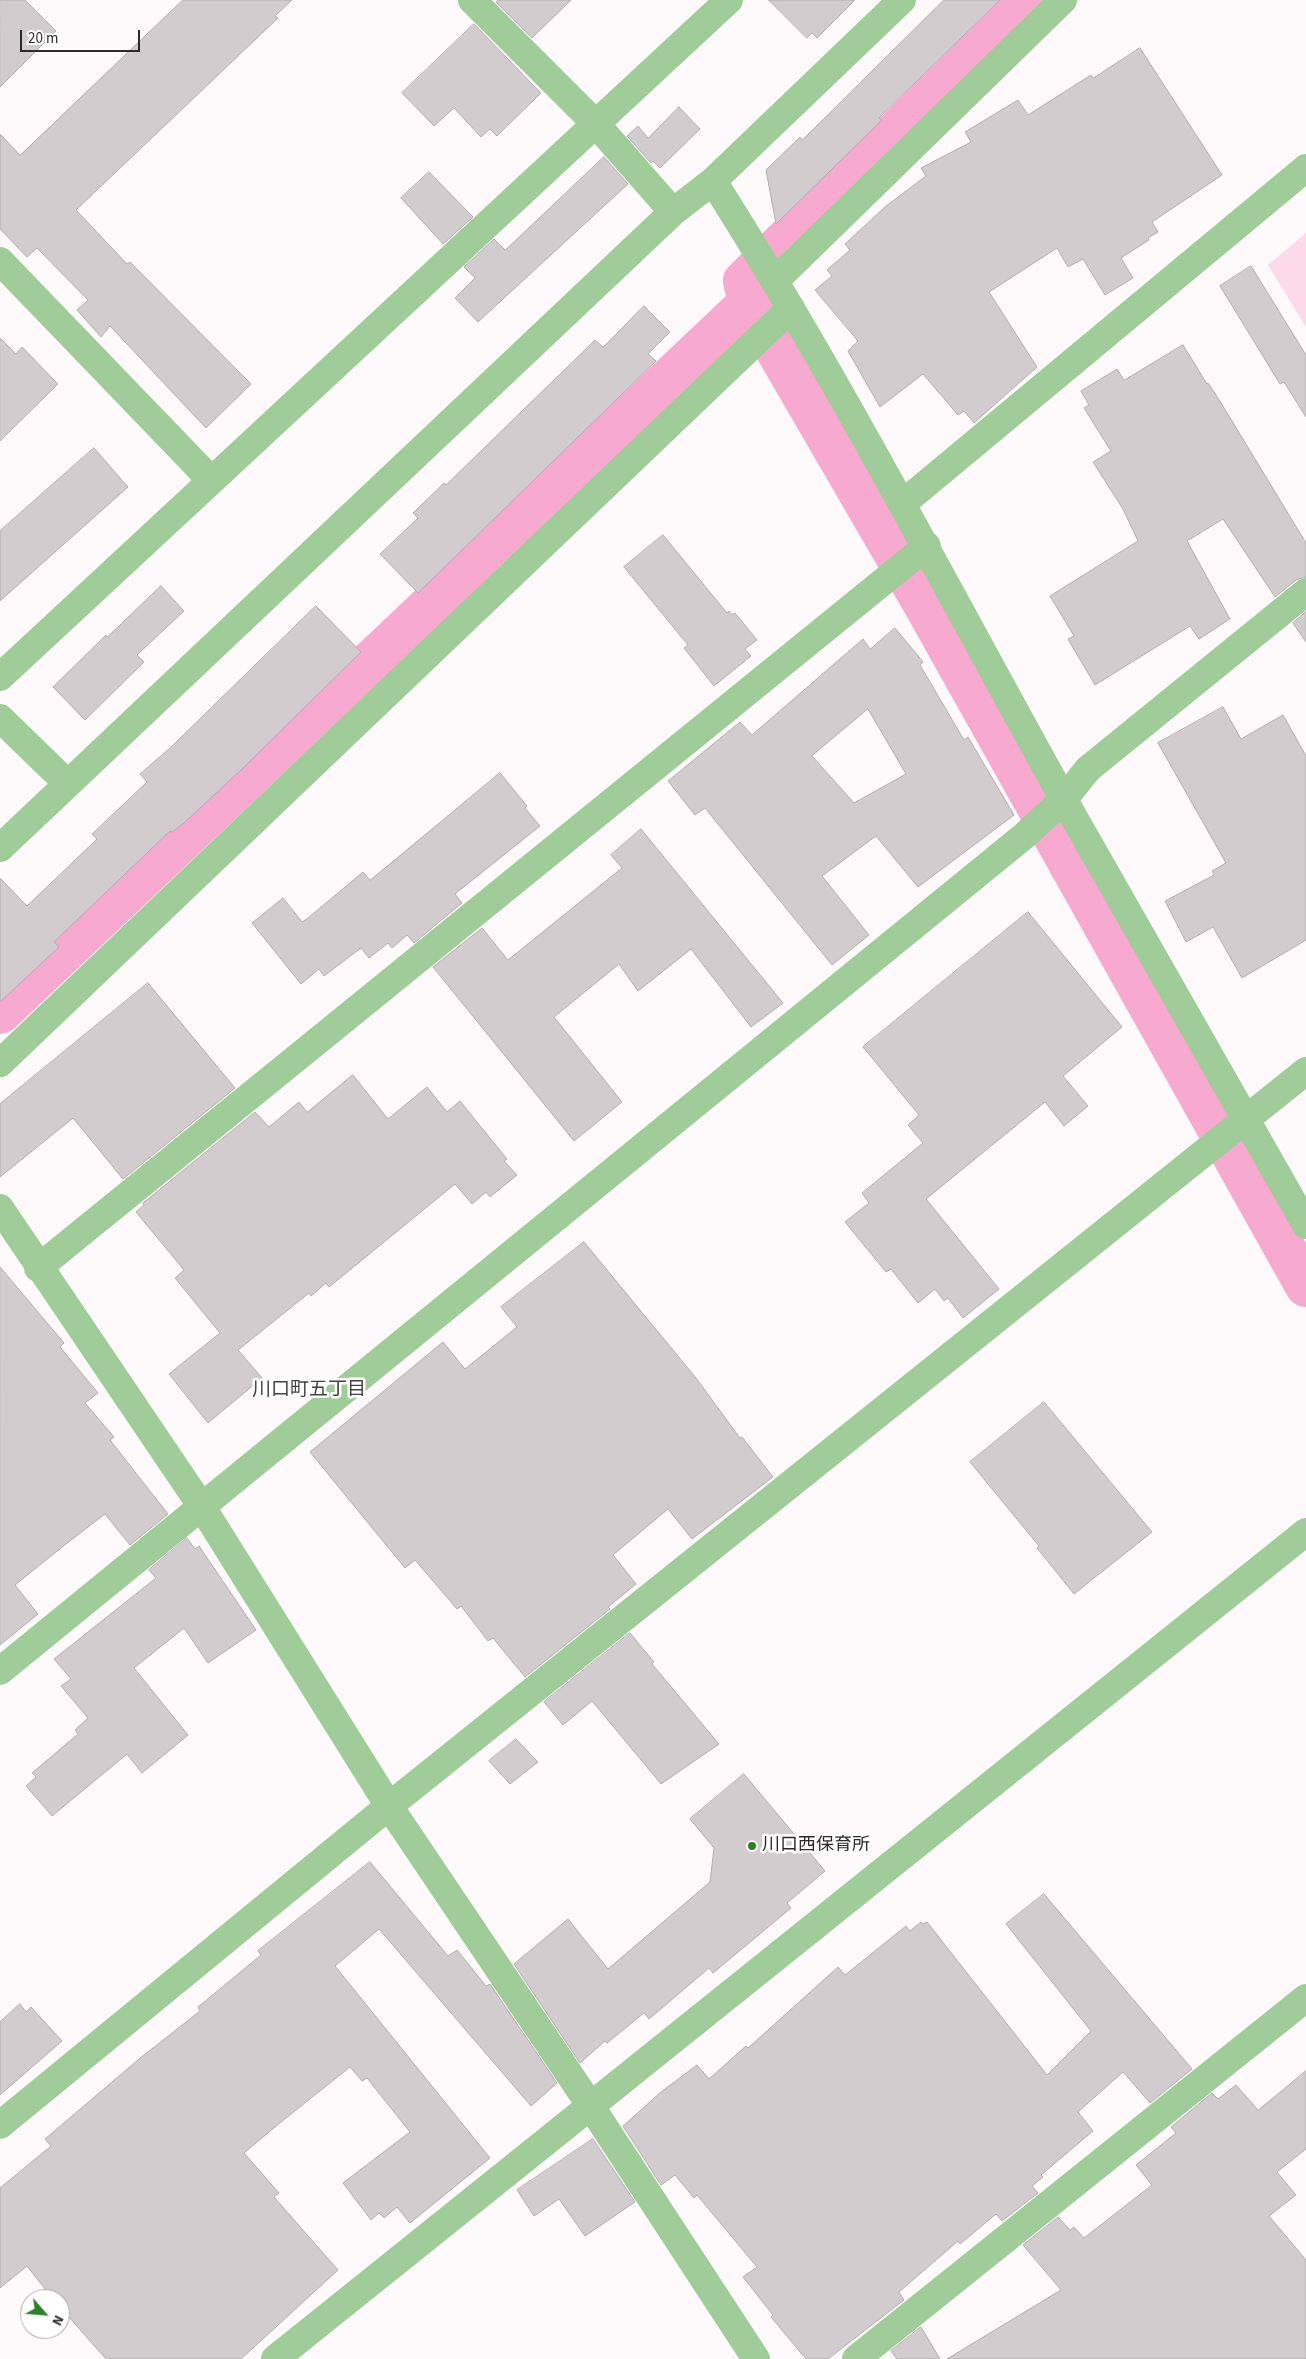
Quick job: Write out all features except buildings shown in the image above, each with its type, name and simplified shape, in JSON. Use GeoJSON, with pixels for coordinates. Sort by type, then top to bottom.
{"type":"FeatureCollection","features":[{"type":"Feature","properties":{"kind":"street"},"geometry":{"type":"LineString","coordinates":[[472,0],[596,124],[672,212]]}},
{"type":"Feature","properties":{"kind":"street"},"geometry":{"type":"LineString","coordinates":[[0,677],[210,479],[729,0]]}},
{"type":"Feature","properties":{"kind":"street"},"geometry":{"type":"LineString","coordinates":[[0,848],[672,212],[713,181],[902,0]]}},
{"type":"Feature","properties":{"kind":"street"},"geometry":{"type":"LineString","coordinates":[[776,280],[1063,0]]}},
{"type":"Feature","properties":{"kind":"street"},"geometry":{"type":"LineString","coordinates":[[902,504],[1306,168]]}},
{"type":"Feature","properties":{"kind":"street"},"geometry":{"type":"LineString","coordinates":[[713,181],[776,280],[926,546],[1064,799],[1306,1225]]}},
{"type":"Feature","properties":{"kind":"street"},"geometry":{"type":"LineString","coordinates":[[0,261],[210,479]]}},
{"type":"Feature","properties":{"kind":"street"},"geometry":{"type":"LineString","coordinates":[[0,1063],[791,308]]}},
{"type":"Feature","properties":{"kind":"street"},"geometry":{"type":"LineString","coordinates":[[38,1268],[926,546]]}},
{"type":"Feature","properties":{"kind":"street"},"geometry":{"type":"LineString","coordinates":[[0,1671],[1024,836],[1064,799],[1088,769],[1306,592]]}},
{"type":"Feature","properties":{"kind":"street"},"geometry":{"type":"LineString","coordinates":[[0,718],[68,783]]}},
{"type":"Feature","properties":{"kind":"street"},"geometry":{"type":"LineString","coordinates":[[0,2125],[389,1806],[1306,1071]]}},
{"type":"Feature","properties":{"kind":"street"},"geometry":{"type":"LineString","coordinates":[[0,1208],[38,1268],[202,1507],[389,1806],[590,2105],[756,2359]]}},
{"type":"Feature","properties":{"kind":"street"},"geometry":{"type":"LineString","coordinates":[[275,2359],[1306,1532]]}},
{"type":"Feature","properties":{"kind":"street"},"geometry":{"type":"LineString","coordinates":[[856,2359],[1306,1998]]}},
{"type":"Feature","properties":{"kind":"shaded area"},"geometry":{"type":"Polygon","coordinates":[[[1306,233],[1306,327],[1268,265],[1306,233]]]}},
{"type":"Feature","properties":{"kind":"waterway"},"geometry":{"type":"LineString","coordinates":[[0,1013],[749,303],[744,281],[1030,0]]}},
{"type":"Feature","properties":{"kind":"waterway"},"geometry":{"type":"LineString","coordinates":[[749,303],[925,606],[1306,1286]]}},
{"type":"Feature","properties":{"kind":"place","name":"川口西保育所"},"geometry":{"type":"Point","coordinates":[752,1846]}},
{"type":"Feature","properties":{"kind":"district","name":"川口町五丁目"},"geometry":{"type":"Point","coordinates":[309,1391]}}]}
